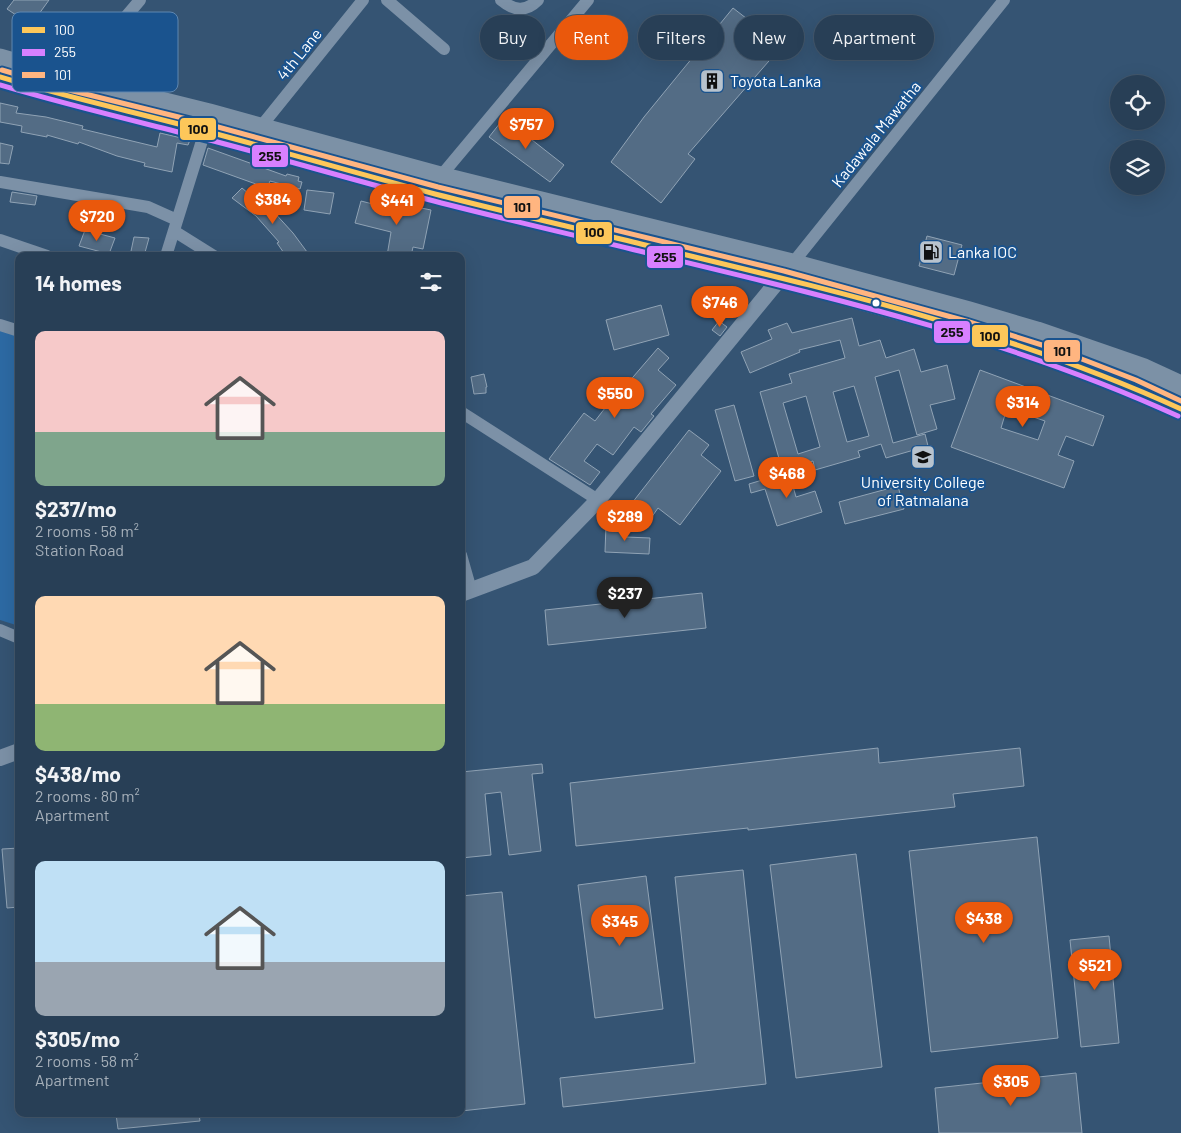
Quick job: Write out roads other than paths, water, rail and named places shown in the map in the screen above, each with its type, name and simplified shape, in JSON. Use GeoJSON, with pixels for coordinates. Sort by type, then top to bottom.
{"type":"FeatureCollection","features":[{"type":"Feature","properties":{"kind":"highway"},"geometry":{"type":"LineString","coordinates":[[0,77],[12,81]]}},
{"type":"Feature","properties":{"kind":"highway"},"geometry":{"type":"LineString","coordinates":[[50,92],[205,131],[445,196],[787,271],[1010,323],[1144,369],[1181,386]]}},
{"type":"Feature","properties":{"kind":"highway"},"geometry":{"type":"LineString","coordinates":[[120,92],[209,114],[787,271],[1032,349],[1133,387],[1181,409]]}},
{"type":"Feature","properties":{"kind":"street"},"geometry":{"type":"LineString","coordinates":[[130,12],[140,0]]}},
{"type":"Feature","properties":{"kind":"street","name":"4th Lane"},"geometry":{"type":"LineString","coordinates":[[259,129],[364,0]]}},
{"type":"Feature","properties":{"kind":"street"},"geometry":{"type":"LineString","coordinates":[[387,0],[444,48]]}},
{"type":"Feature","properties":{"kind":"street"},"geometry":{"type":"LineString","coordinates":[[501,0],[514,8],[522,10],[538,0]]}},
{"type":"Feature","properties":{"kind":"street"},"geometry":{"type":"LineString","coordinates":[[440,177],[588,0]]}},
{"type":"Feature","properties":{"kind":"street","name":"Kadawala Mawatha"},"geometry":{"type":"LineString","coordinates":[[787,271],[1004,0]]}},
{"type":"Feature","properties":{"kind":"street"},"geometry":{"type":"LineString","coordinates":[[167,252],[205,131]]}},
{"type":"Feature","properties":{"kind":"street"},"geometry":{"type":"LineString","coordinates":[[0,182],[148,207],[175,225],[209,252]]}},
{"type":"Feature","properties":{"kind":"street"},"geometry":{"type":"LineString","coordinates":[[0,240],[35,252]]}},
{"type":"Feature","properties":{"kind":"street"},"geometry":{"type":"LineString","coordinates":[[466,592],[533,567],[598,500],[787,271]]}},
{"type":"Feature","properties":{"kind":"street"},"geometry":{"type":"LineString","coordinates":[[0,325],[15,330]]}},
{"type":"Feature","properties":{"kind":"street"},"geometry":{"type":"LineString","coordinates":[[465,415],[598,500]]}},
{"type":"Feature","properties":{"kind":"street"},"geometry":{"type":"LineString","coordinates":[[0,630],[15,636]]}},
{"type":"Feature","properties":{"kind":"street"},"geometry":{"type":"LineString","coordinates":[[0,758],[15,753]]}},
{"type":"Feature","properties":{"kind":"place","name":"Toyota Lanka"},"geometry":{"type":"Point","coordinates":[712,81]}},
{"type":"Feature","properties":{"kind":"place","name":"Lanka IOC"},"geometry":{"type":"Point","coordinates":[931,252]}},
{"type":"Feature","properties":{"kind":"place","name":"University College of Ratmalana"},"geometry":{"type":"Point","coordinates":[923,457]}}]}
